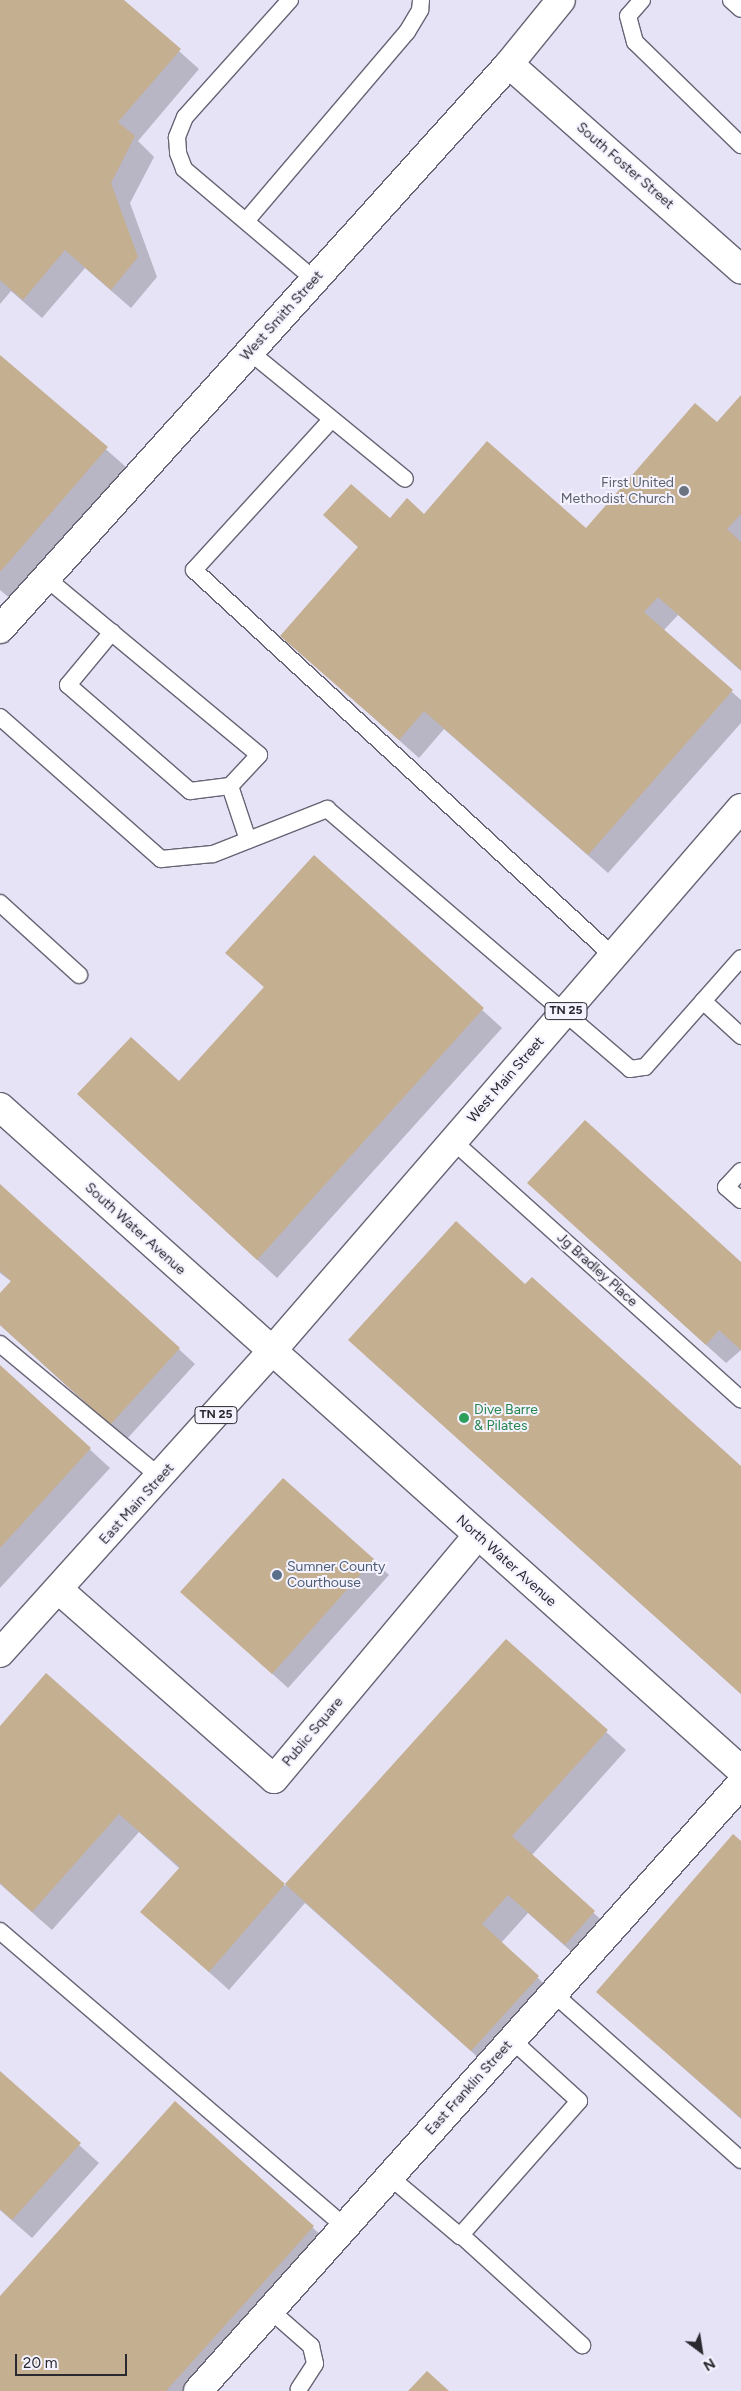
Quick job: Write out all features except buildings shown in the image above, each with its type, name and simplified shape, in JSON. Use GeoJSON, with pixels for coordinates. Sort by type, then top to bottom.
{"type":"FeatureCollection","features":[{"type":"Feature","properties":{"kind":"street","name":"West Smith Street"},"geometry":{"type":"LineString","coordinates":[[0,629],[509,64],[561,0]]}},
{"type":"Feature","properties":{"kind":"street","name":"South Foster Street"},"geometry":{"type":"LineString","coordinates":[[509,64],[741,269]]}},
{"type":"Feature","properties":{"kind":"street","name":"West Main Street"},"geometry":{"type":"LineString","coordinates":[[271,1352],[741,808]]}},
{"type":"Feature","properties":{"kind":"street","name":"South Water Avenue"},"geometry":{"type":"LineString","coordinates":[[0,1107],[271,1352]]}},
{"type":"Feature","properties":{"kind":"street","name":"East Main Street"},"geometry":{"type":"LineString","coordinates":[[0,1653],[59,1590],[271,1352]]}},
{"type":"Feature","properties":{"kind":"street","name":"North Water Avenue"},"geometry":{"type":"LineString","coordinates":[[271,1352],[741,1770]]}},
{"type":"Feature","properties":{"kind":"street","name":"Public Square"},"geometry":{"type":"LineString","coordinates":[[59,1590],[274,1779],[477,1536]]}},
{"type":"Feature","properties":{"kind":"street","name":"East Franklin Street"},"geometry":{"type":"LineString","coordinates":[[198,2391],[741,1784]]}},
{"type":"Feature","properties":{"kind":"lane"},"geometry":{"type":"LineString","coordinates":[[290,0],[185,117],[178,137],[184,170],[315,280]]}},
{"type":"Feature","properties":{"kind":"lane"},"geometry":{"type":"LineString","coordinates":[[246,221],[406,32],[420,10],[420,0]]}},
{"type":"Feature","properties":{"kind":"lane"},"geometry":{"type":"LineString","coordinates":[[642,0],[628,16],[635,42],[741,144]]}},
{"type":"Feature","properties":{"kind":"lane"},"geometry":{"type":"LineString","coordinates":[[731,0],[741,9]]}},
{"type":"Feature","properties":{"kind":"lane"},"geometry":{"type":"LineString","coordinates":[[250,352],[405,479]]}},
{"type":"Feature","properties":{"kind":"lane"},"geometry":{"type":"LineString","coordinates":[[331,420],[194,570],[613,956]]}},
{"type":"Feature","properties":{"kind":"lane"},"geometry":{"type":"LineString","coordinates":[[46,578],[112,632],[259,755],[230,786],[190,791],[68,685],[112,632]]}},
{"type":"Feature","properties":{"kind":"lane"},"geometry":{"type":"LineString","coordinates":[[0,717],[161,860],[213,854],[327,809],[630,1069],[645,1067],[741,958]]}},
{"type":"Feature","properties":{"kind":"lane"},"geometry":{"type":"LineString","coordinates":[[230,786],[248,840]]}},
{"type":"Feature","properties":{"kind":"lane"},"geometry":{"type":"LineString","coordinates":[[0,902],[79,976]]}},
{"type":"Feature","properties":{"kind":"lane"},"geometry":{"type":"LineString","coordinates":[[703,1001],[741,1036]]}},
{"type":"Feature","properties":{"kind":"lane","name":"Jg Bradley Place"},"geometry":{"type":"LineString","coordinates":[[453,1141],[741,1399]]}},
{"type":"Feature","properties":{"kind":"lane"},"geometry":{"type":"LineString","coordinates":[[741,1171],[726,1187],[741,1200]]}},
{"type":"Feature","properties":{"kind":"lane"},"geometry":{"type":"LineString","coordinates":[[0,1344],[160,1477]]}},
{"type":"Feature","properties":{"kind":"lane"},"geometry":{"type":"LineString","coordinates":[[0,1931],[345,2226]]}},
{"type":"Feature","properties":{"kind":"lane"},"geometry":{"type":"LineString","coordinates":[[554,1994],[741,2160]]}},
{"type":"Feature","properties":{"kind":"lane"},"geometry":{"type":"LineString","coordinates":[[461,2235],[579,2100],[512,2040]]}},
{"type":"Feature","properties":{"kind":"lane"},"geometry":{"type":"LineString","coordinates":[[390,2177],[461,2235],[582,2344]]}},
{"type":"Feature","properties":{"kind":"lane"},"geometry":{"type":"LineString","coordinates":[[270,2310],[311,2346],[315,2364],[299,2389]]}},
{"type":"Feature","properties":{"kind":"place","name":"First United Methodist Church"},"geometry":{"type":"Point","coordinates":[684,491]}},
{"type":"Feature","properties":{"kind":"place","name":"Dive Barre & Pilates"},"geometry":{"type":"Point","coordinates":[464,1418]}},
{"type":"Feature","properties":{"kind":"place","name":"Sumner County Courthouse"},"geometry":{"type":"Point","coordinates":[277,1575]}}]}
